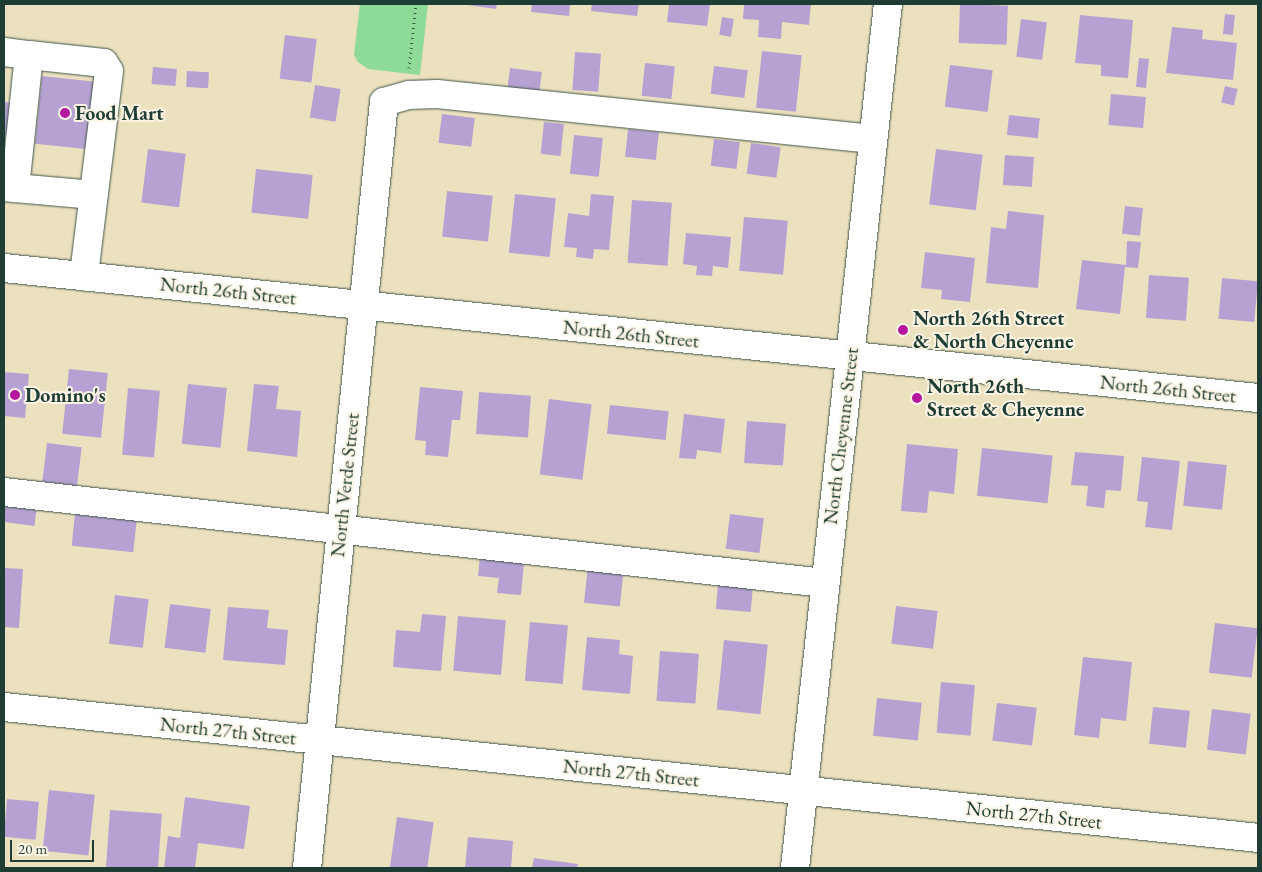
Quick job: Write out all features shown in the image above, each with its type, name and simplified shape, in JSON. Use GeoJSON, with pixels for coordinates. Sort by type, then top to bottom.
{"type":"FeatureCollection","features":[{"type":"Feature","properties":{"kind":"street","name":"North Cheyenne Street"},"geometry":{"type":"LineString","coordinates":[[795,868],[824,584],[888,4]]}},
{"type":"Feature","properties":{"kind":"street"},"geometry":{"type":"LineString","coordinates":[[84,276],[94,195],[107,66],[104,63],[17,54],[9,187],[94,195]]}},
{"type":"Feature","properties":{"kind":"street"},"geometry":{"type":"LineString","coordinates":[[384,102],[409,95],[437,94],[873,139]]}},
{"type":"Feature","properties":{"kind":"street","name":"North Verde Street"},"geometry":{"type":"LineString","coordinates":[[307,868],[384,102]]}},
{"type":"Feature","properties":{"kind":"street","name":"North 26th Street"},"geometry":{"type":"LineString","coordinates":[[4,268],[1258,398]]}},
{"type":"Feature","properties":{"kind":"street"},"geometry":{"type":"LineString","coordinates":[[4,492],[340,528],[824,584]]}},
{"type":"Feature","properties":{"kind":"street","name":"North 27th Street"},"geometry":{"type":"LineString","coordinates":[[4,707],[1258,838]]}},
{"type":"Feature","properties":{"kind":"path"},"geometry":{"type":"LineString","coordinates":[[384,102],[406,80],[416,4]]}},
{"type":"Feature","properties":{"kind":"green space"},"geometry":{"type":"Polygon","coordinates":[[[360,4],[428,4],[420,75],[368,69],[358,62],[354,55],[360,4]]]}},
{"type":"Feature","properties":{"kind":"building"},"geometry":{"type":"Polygon","coordinates":[[[460,4],[497,4],[496,9],[460,4]]]}},
{"type":"Feature","properties":{"kind":"building"},"geometry":{"type":"Polygon","coordinates":[[[532,4],[570,4],[569,16],[531,12],[532,4]]]}},
{"type":"Feature","properties":{"kind":"building"},"geometry":{"type":"Polygon","coordinates":[[[592,4],[639,4],[637,16],[591,11],[592,4]]]}},
{"type":"Feature","properties":{"kind":"building"},"geometry":{"type":"Polygon","coordinates":[[[669,4],[710,4],[707,26],[667,22],[669,4]]]}},
{"type":"Feature","properties":{"kind":"building"},"geometry":{"type":"Polygon","coordinates":[[[744,4],[811,4],[809,25],[782,22],[781,39],[758,37],[759,20],[743,19],[744,4]]]}},
{"type":"Feature","properties":{"kind":"building"},"geometry":{"type":"Polygon","coordinates":[[[960,4],[1008,6],[1007,45],[959,43],[960,4]]]}},
{"type":"Feature","properties":{"kind":"building"},"geometry":{"type":"Polygon","coordinates":[[[1225,14],[1235,15],[1233,35],[1223,34],[1225,14]]]}},
{"type":"Feature","properties":{"kind":"building"},"geometry":{"type":"Polygon","coordinates":[[[1080,15],[1133,20],[1128,78],[1101,76],[1101,65],[1075,63],[1080,15]]]}},
{"type":"Feature","properties":{"kind":"building"},"geometry":{"type":"Polygon","coordinates":[[[722,17],[734,19],[731,37],[719,35],[722,17]]]}},
{"type":"Feature","properties":{"kind":"building"},"geometry":{"type":"Polygon","coordinates":[[[1021,19],[1047,22],[1042,60],[1016,57],[1021,19]]]}},
{"type":"Feature","properties":{"kind":"building"},"geometry":{"type":"Polygon","coordinates":[[[1172,27],[1203,30],[1202,39],[1237,43],[1233,80],[1166,73],[1172,27]]]}},
{"type":"Feature","properties":{"kind":"building"},"geometry":{"type":"Polygon","coordinates":[[[285,35],[317,39],[311,83],[280,79],[285,35]]]}},
{"type":"Feature","properties":{"kind":"building"},"geometry":{"type":"Polygon","coordinates":[[[762,51],[802,55],[796,112],[756,108],[762,51]]]}},
{"type":"Feature","properties":{"kind":"building"},"geometry":{"type":"Polygon","coordinates":[[[575,52],[601,54],[598,92],[572,90],[575,52]]]}},
{"type":"Feature","properties":{"kind":"building"},"geometry":{"type":"Polygon","coordinates":[[[1139,58],[1149,59],[1146,88],[1136,87],[1139,58]]]}},
{"type":"Feature","properties":{"kind":"building"},"geometry":{"type":"Polygon","coordinates":[[[645,63],[675,66],[671,99],[642,96],[645,63]]]}},
{"type":"Feature","properties":{"kind":"building"},"geometry":{"type":"Polygon","coordinates":[[[950,65],[993,70],[988,112],[945,107],[950,65]]]}},
{"type":"Feature","properties":{"kind":"building"},"geometry":{"type":"Polygon","coordinates":[[[714,66],[748,70],[744,98],[711,94],[714,66]]]}},
{"type":"Feature","properties":{"kind":"building"},"geometry":{"type":"Polygon","coordinates":[[[153,67],[177,69],[175,86],[152,84],[153,67]]]}},
{"type":"Feature","properties":{"kind":"building"},"geometry":{"type":"Polygon","coordinates":[[[510,68],[542,72],[539,93],[507,89],[510,68]]]}},
{"type":"Feature","properties":{"kind":"building"},"geometry":{"type":"Polygon","coordinates":[[[187,71],[209,72],[208,88],[186,87],[187,71]]]}},
{"type":"Feature","properties":{"kind":"building","name":"Food Mart"},"geometry":{"type":"Polygon","coordinates":[[[42,76],[96,82],[89,149],[35,144],[42,76]]]}},
{"type":"Feature","properties":{"kind":"building"},"geometry":{"type":"Polygon","coordinates":[[[315,85],[341,89],[336,122],[310,118],[315,85]]]}},
{"type":"Feature","properties":{"kind":"building"},"geometry":{"type":"Polygon","coordinates":[[[1225,86],[1238,89],[1234,105],[1221,103],[1225,86]]]}},
{"type":"Feature","properties":{"kind":"building"},"geometry":{"type":"Polygon","coordinates":[[[1111,94],[1146,97],[1143,128],[1108,125],[1111,94]]]}},
{"type":"Feature","properties":{"kind":"building"},"geometry":{"type":"Polygon","coordinates":[[[4,102],[18,104],[15,137],[4,135],[4,102]]]}},
{"type":"Feature","properties":{"kind":"building"},"geometry":{"type":"Polygon","coordinates":[[[442,114],[475,118],[471,147],[438,143],[442,114]]]}},
{"type":"Feature","properties":{"kind":"building"},"geometry":{"type":"Polygon","coordinates":[[[1009,115],[1040,118],[1038,138],[1007,135],[1009,115]]]}},
{"type":"Feature","properties":{"kind":"building"},"geometry":{"type":"Polygon","coordinates":[[[544,122],[564,124],[561,156],[541,154],[544,122]]]}},
{"type":"Feature","properties":{"kind":"building"},"geometry":{"type":"Polygon","coordinates":[[[628,129],[659,132],[656,160],[625,157],[628,129]]]}},
{"type":"Feature","properties":{"kind":"building"},"geometry":{"type":"Polygon","coordinates":[[[574,135],[603,138],[599,177],[570,174],[574,135]]]}},
{"type":"Feature","properties":{"kind":"building"},"geometry":{"type":"Polygon","coordinates":[[[714,139],[740,142],[737,169],[711,166],[714,139]]]}},
{"type":"Feature","properties":{"kind":"building"},"geometry":{"type":"Polygon","coordinates":[[[751,143],[781,147],[776,178],[747,174],[751,143]]]}},
{"type":"Feature","properties":{"kind":"building"},"geometry":{"type":"Polygon","coordinates":[[[148,149],[186,154],[179,207],[141,203],[148,149]]]}},
{"type":"Feature","properties":{"kind":"building"},"geometry":{"type":"Polygon","coordinates":[[[936,149],[983,155],[976,210],[929,205],[936,149]]]}},
{"type":"Feature","properties":{"kind":"building"},"geometry":{"type":"Polygon","coordinates":[[[1005,155],[1034,157],[1032,187],[1003,185],[1005,155]]]}},
{"type":"Feature","properties":{"kind":"building"},"geometry":{"type":"Polygon","coordinates":[[[256,169],[313,175],[308,219],[251,213],[256,169]]]}},
{"type":"Feature","properties":{"kind":"building"},"geometry":{"type":"Polygon","coordinates":[[[447,191],[493,196],[488,242],[442,237],[447,191]]]}},
{"type":"Feature","properties":{"kind":"building"},"geometry":{"type":"Polygon","coordinates":[[[515,194],[556,198],[550,257],[509,253],[515,194]]]}},
{"type":"Feature","properties":{"kind":"building"},"geometry":{"type":"Polygon","coordinates":[[[591,194],[614,196],[609,250],[594,249],[593,259],[576,257],[577,248],[564,247],[568,213],[589,216],[591,194]]]}},
{"type":"Feature","properties":{"kind":"building"},"geometry":{"type":"Polygon","coordinates":[[[632,200],[672,203],[668,266],[628,263],[632,200]]]}},
{"type":"Feature","properties":{"kind":"building"},"geometry":{"type":"Polygon","coordinates":[[[1125,206],[1143,208],[1140,236],[1122,234],[1125,206]]]}},
{"type":"Feature","properties":{"kind":"building"},"geometry":{"type":"Polygon","coordinates":[[[1008,211],[1044,215],[1038,288],[986,283],[991,227],[1006,229],[1008,211]]]}},
{"type":"Feature","properties":{"kind":"building"},"geometry":{"type":"Polygon","coordinates":[[[744,217],[788,221],[783,275],[739,271],[744,217]]]}},
{"type":"Feature","properties":{"kind":"building"},"geometry":{"type":"Polygon","coordinates":[[[686,233],[731,237],[728,268],[713,266],[712,276],[696,275],[697,266],[683,264],[686,233]]]}},
{"type":"Feature","properties":{"kind":"building"},"geometry":{"type":"Polygon","coordinates":[[[1127,241],[1141,242],[1138,268],[1125,267],[1120,314],[1076,309],[1082,260],[1126,265],[1127,241]]]}},
{"type":"Feature","properties":{"kind":"building"},"geometry":{"type":"Polygon","coordinates":[[[925,252],[975,258],[970,302],[941,299],[942,290],[921,288],[925,252]]]}},
{"type":"Feature","properties":{"kind":"building"},"geometry":{"type":"Polygon","coordinates":[[[1149,275],[1189,278],[1186,321],[1146,318],[1149,275]]]}},
{"type":"Feature","properties":{"kind":"building"},"geometry":{"type":"Polygon","coordinates":[[[1222,278],[1258,281],[1254,322],[1218,319],[1222,278]]]}},
{"type":"Feature","properties":{"kind":"building"},"geometry":{"type":"Polygon","coordinates":[[[69,369],[108,373],[101,438],[62,434],[69,369]]]}},
{"type":"Feature","properties":{"kind":"building","name":"Domino's"},"geometry":{"type":"Polygon","coordinates":[[[4,372],[29,374],[25,418],[4,416],[4,372]]]}},
{"type":"Feature","properties":{"kind":"building"},"geometry":{"type":"Polygon","coordinates":[[[188,384],[227,388],[221,448],[182,444],[188,384]]]}},
{"type":"Feature","properties":{"kind":"building"},"geometry":{"type":"Polygon","coordinates":[[[254,384],[279,386],[276,409],[301,411],[297,457],[247,451],[254,384]]]}},
{"type":"Feature","properties":{"kind":"building"},"geometry":{"type":"Polygon","coordinates":[[[420,387],[463,391],[460,420],[452,420],[448,457],[425,455],[426,441],[415,440],[420,387]]]}},
{"type":"Feature","properties":{"kind":"building"},"geometry":{"type":"Polygon","coordinates":[[[128,388],[160,391],[154,458],[122,455],[128,388]]]}},
{"type":"Feature","properties":{"kind":"building"},"geometry":{"type":"Polygon","coordinates":[[[479,392],[531,396],[528,438],[476,434],[479,392]]]}},
{"type":"Feature","properties":{"kind":"building"},"geometry":{"type":"Polygon","coordinates":[[[549,399],[592,404],[582,480],[540,474],[549,399]]]}},
{"type":"Feature","properties":{"kind":"building"},"geometry":{"type":"Polygon","coordinates":[[[610,405],[669,411],[666,440],[607,434],[610,405]]]}},
{"type":"Feature","properties":{"kind":"building"},"geometry":{"type":"Polygon","coordinates":[[[684,414],[725,419],[721,453],[697,450],[696,459],[679,458],[684,414]]]}},
{"type":"Feature","properties":{"kind":"building"},"geometry":{"type":"Polygon","coordinates":[[[747,421],[786,424],[783,466],[744,463],[747,421]]]}},
{"type":"Feature","properties":{"kind":"building"},"geometry":{"type":"Polygon","coordinates":[[[47,443],[82,447],[77,486],[42,482],[47,443]]]}},
{"type":"Feature","properties":{"kind":"building"},"geometry":{"type":"Polygon","coordinates":[[[907,444],[958,449],[954,494],[929,491],[927,513],[901,511],[907,444]]]}},
{"type":"Feature","properties":{"kind":"building"},"geometry":{"type":"Polygon","coordinates":[[[982,448],[1053,455],[1048,503],[977,496],[982,448]]]}},
{"type":"Feature","properties":{"kind":"building"},"geometry":{"type":"Polygon","coordinates":[[[1075,452],[1124,456],[1121,491],[1106,490],[1104,508],[1086,506],[1088,486],[1071,485],[1075,452]]]}},
{"type":"Feature","properties":{"kind":"building"},"geometry":{"type":"Polygon","coordinates":[[[1142,457],[1180,461],[1172,530],[1145,527],[1148,502],[1137,501],[1142,457]]]}},
{"type":"Feature","properties":{"kind":"building"},"geometry":{"type":"Polygon","coordinates":[[[1188,461],[1227,465],[1222,510],[1183,506],[1188,461]]]}},
{"type":"Feature","properties":{"kind":"building"},"geometry":{"type":"Polygon","coordinates":[[[4,503],[37,507],[34,526],[4,522],[4,503]]]}},
{"type":"Feature","properties":{"kind":"building"},"geometry":{"type":"Polygon","coordinates":[[[75,514],[137,520],[133,552],[72,546],[75,514]]]}},
{"type":"Feature","properties":{"kind":"building"},"geometry":{"type":"Polygon","coordinates":[[[730,514],[764,518],[759,553],[726,549],[730,514]]]}},
{"type":"Feature","properties":{"kind":"building"},"geometry":{"type":"Polygon","coordinates":[[[481,547],[525,552],[521,595],[497,593],[499,578],[478,576],[481,547]]]}},
{"type":"Feature","properties":{"kind":"building"},"geometry":{"type":"Polygon","coordinates":[[[588,565],[624,569],[620,607],[584,603],[588,565]]]}},
{"type":"Feature","properties":{"kind":"building"},"geometry":{"type":"Polygon","coordinates":[[[4,568],[23,569],[19,628],[4,627],[4,568]]]}},
{"type":"Feature","properties":{"kind":"building"},"geometry":{"type":"Polygon","coordinates":[[[718,584],[753,587],[751,612],[716,609],[718,584]]]}},
{"type":"Feature","properties":{"kind":"building"},"geometry":{"type":"Polygon","coordinates":[[[115,595],[149,599],[143,648],[109,644],[115,595]]]}},
{"type":"Feature","properties":{"kind":"building"},"geometry":{"type":"Polygon","coordinates":[[[170,604],[211,609],[205,653],[165,648],[170,604]]]}},
{"type":"Feature","properties":{"kind":"building"},"geometry":{"type":"Polygon","coordinates":[[[896,606],[938,611],[933,649],[891,644],[896,606]]]}},
{"type":"Feature","properties":{"kind":"building"},"geometry":{"type":"Polygon","coordinates":[[[228,607],[269,610],[267,628],[288,630],[285,665],[223,660],[228,607]]]}},
{"type":"Feature","properties":{"kind":"building"},"geometry":{"type":"Polygon","coordinates":[[[422,614],[446,616],[441,671],[393,667],[396,630],[420,632],[422,614]]]}},
{"type":"Feature","properties":{"kind":"building"},"geometry":{"type":"Polygon","coordinates":[[[458,616],[506,620],[501,675],[453,671],[458,616]]]}},
{"type":"Feature","properties":{"kind":"building"},"geometry":{"type":"Polygon","coordinates":[[[530,622],[568,625],[563,684],[525,681],[530,622]]]}},
{"type":"Feature","properties":{"kind":"building"},"geometry":{"type":"Polygon","coordinates":[[[1215,623],[1258,628],[1252,678],[1209,673],[1215,623]]]}},
{"type":"Feature","properties":{"kind":"building"},"geometry":{"type":"Polygon","coordinates":[[[587,637],[620,640],[619,654],[633,656],[630,694],[582,690],[587,637]]]}},
{"type":"Feature","properties":{"kind":"building"},"geometry":{"type":"Polygon","coordinates":[[[724,640],[768,645],[760,714],[717,710],[724,640]]]}},
{"type":"Feature","properties":{"kind":"building"},"geometry":{"type":"Polygon","coordinates":[[[660,651],[699,654],[695,704],[657,701],[660,651]]]}},
{"type":"Feature","properties":{"kind":"building"},"geometry":{"type":"Polygon","coordinates":[[[1083,657],[1132,662],[1126,721],[1101,718],[1099,738],[1074,735],[1083,657]]]}},
{"type":"Feature","properties":{"kind":"building"},"geometry":{"type":"Polygon","coordinates":[[[941,682],[975,685],[970,736],[937,733],[941,682]]]}},
{"type":"Feature","properties":{"kind":"building"},"geometry":{"type":"Polygon","coordinates":[[[877,698],[922,703],[918,740],[873,736],[877,698]]]}},
{"type":"Feature","properties":{"kind":"building"},"geometry":{"type":"Polygon","coordinates":[[[997,703],[1037,708],[1032,746],[992,741],[997,703]]]}},
{"type":"Feature","properties":{"kind":"building"},"geometry":{"type":"Polygon","coordinates":[[[1153,707],[1190,711],[1186,748],[1149,744],[1153,707]]]}},
{"type":"Feature","properties":{"kind":"building"},"geometry":{"type":"Polygon","coordinates":[[[1212,709],[1251,714],[1246,754],[1207,750],[1212,709]]]}},
{"type":"Feature","properties":{"kind":"building"},"geometry":{"type":"Polygon","coordinates":[[[49,790],[95,795],[88,855],[43,851],[49,790]]]}},
{"type":"Feature","properties":{"kind":"building"},"geometry":{"type":"Polygon","coordinates":[[[185,797],[250,806],[244,849],[198,843],[195,868],[164,868],[168,836],[180,838],[185,797]]]}},
{"type":"Feature","properties":{"kind":"building"},"geometry":{"type":"Polygon","coordinates":[[[7,799],[39,802],[36,840],[4,837],[7,799]]]}},
{"type":"Feature","properties":{"kind":"building"},"geometry":{"type":"Polygon","coordinates":[[[110,810],[162,814],[158,868],[106,867],[110,810]]]}},
{"type":"Feature","properties":{"kind":"building"},"geometry":{"type":"Polygon","coordinates":[[[397,817],[434,822],[427,868],[390,868],[397,817]]]}},
{"type":"Feature","properties":{"kind":"building"},"geometry":{"type":"Polygon","coordinates":[[[468,837],[513,841],[511,868],[465,868],[468,837]]]}},
{"type":"Feature","properties":{"kind":"building"},"geometry":{"type":"Polygon","coordinates":[[[534,858],[578,864],[577,868],[532,868],[534,858]]]}},
{"type":"Feature","properties":{"kind":"place","name":"Food Mart"},"geometry":{"type":"Point","coordinates":[65,113]}},
{"type":"Feature","properties":{"kind":"place","name":"North 26th Street & North Cheyenne"},"geometry":{"type":"Point","coordinates":[903,330]}},
{"type":"Feature","properties":{"kind":"place","name":"Domino's"},"geometry":{"type":"Point","coordinates":[15,395]}},
{"type":"Feature","properties":{"kind":"place","name":"North 26th Street & Cheyenne"},"geometry":{"type":"Point","coordinates":[917,398]}}]}
